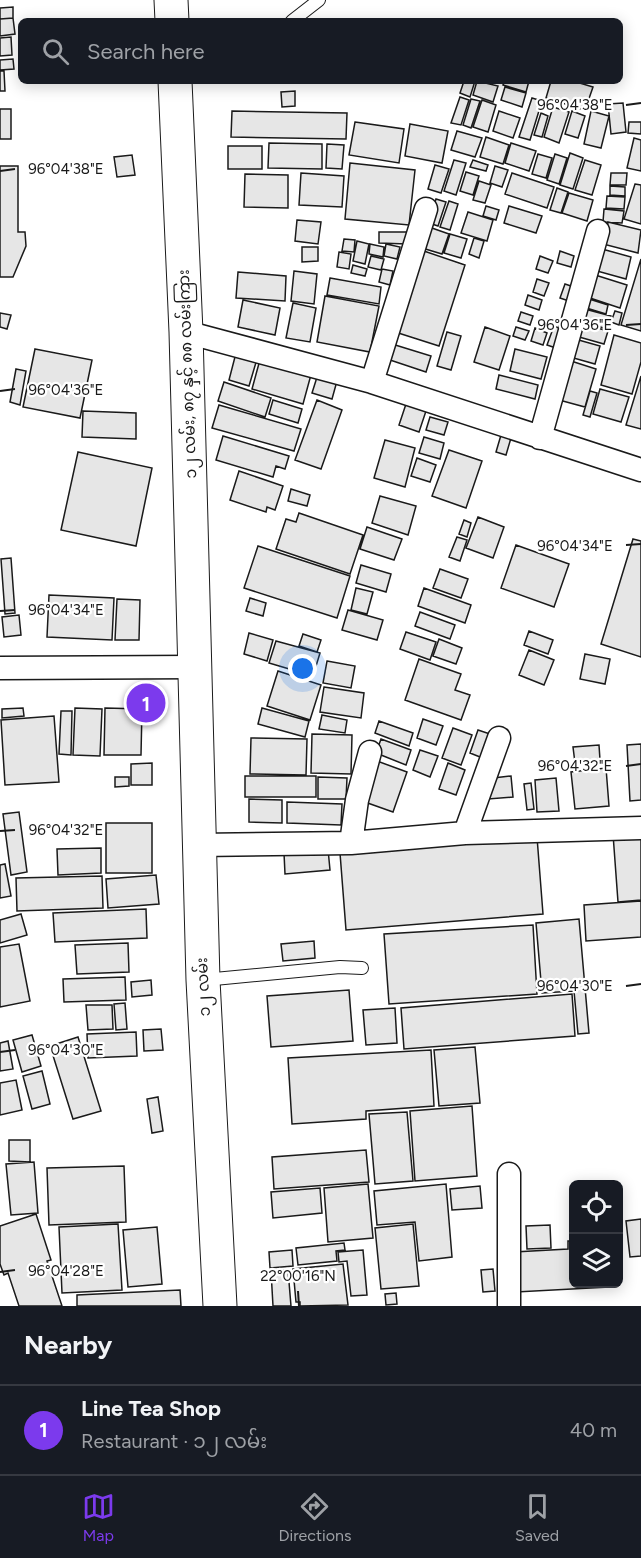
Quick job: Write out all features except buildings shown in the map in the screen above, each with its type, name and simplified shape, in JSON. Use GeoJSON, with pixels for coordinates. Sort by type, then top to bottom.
{"type":"FeatureCollection","features":[{"type":"Feature","properties":{"kind":"main road"},"geometry":{"type":"LineString","coordinates":[[171,0],[172,18]]}},
{"type":"Feature","properties":{"kind":"main road","name":"၁၂ လမ်း, ၈၇ နှင့် ၈၈ လမ်းကြား"},"geometry":{"type":"LineString","coordinates":[[175,84],[186,332],[195,667]]}},
{"type":"Feature","properties":{"kind":"main road","name":"၁၂ လမ်း"},"geometry":{"type":"LineString","coordinates":[[195,667],[203,980],[220,1306]]}},
{"type":"Feature","properties":{"kind":"street"},"geometry":{"type":"LineString","coordinates":[[372,382],[426,209]]}},
{"type":"Feature","properties":{"kind":"street"},"geometry":{"type":"LineString","coordinates":[[540,438],[598,231]]}},
{"type":"Feature","properties":{"kind":"street"},"geometry":{"type":"LineString","coordinates":[[186,332],[372,382],[641,470]]}},
{"type":"Feature","properties":{"kind":"street"},"geometry":{"type":"LineString","coordinates":[[0,668],[195,667]]}},
{"type":"Feature","properties":{"kind":"street"},"geometry":{"type":"LineString","coordinates":[[465,833],[499,738]]}},
{"type":"Feature","properties":{"kind":"street"},"geometry":{"type":"LineString","coordinates":[[351,843],[357,800],[370,752]]}},
{"type":"Feature","properties":{"kind":"street"},"geometry":{"type":"LineString","coordinates":[[198,845],[351,843],[465,833],[641,828]]}},
{"type":"Feature","properties":{"kind":"street"},"geometry":{"type":"LineString","coordinates":[[509,1174],[509,1306]]}},
{"type":"Feature","properties":{"kind":"lane"},"geometry":{"type":"LineString","coordinates":[[296,18],[318,0]]}},
{"type":"Feature","properties":{"kind":"lane"},"geometry":{"type":"LineString","coordinates":[[203,980],[340,967],[362,968]]}},
{"type":"Feature","properties":{"kind":"place","name":"Line Tea Shop"},"geometry":{"type":"Point","coordinates":[146,703]}}]}
